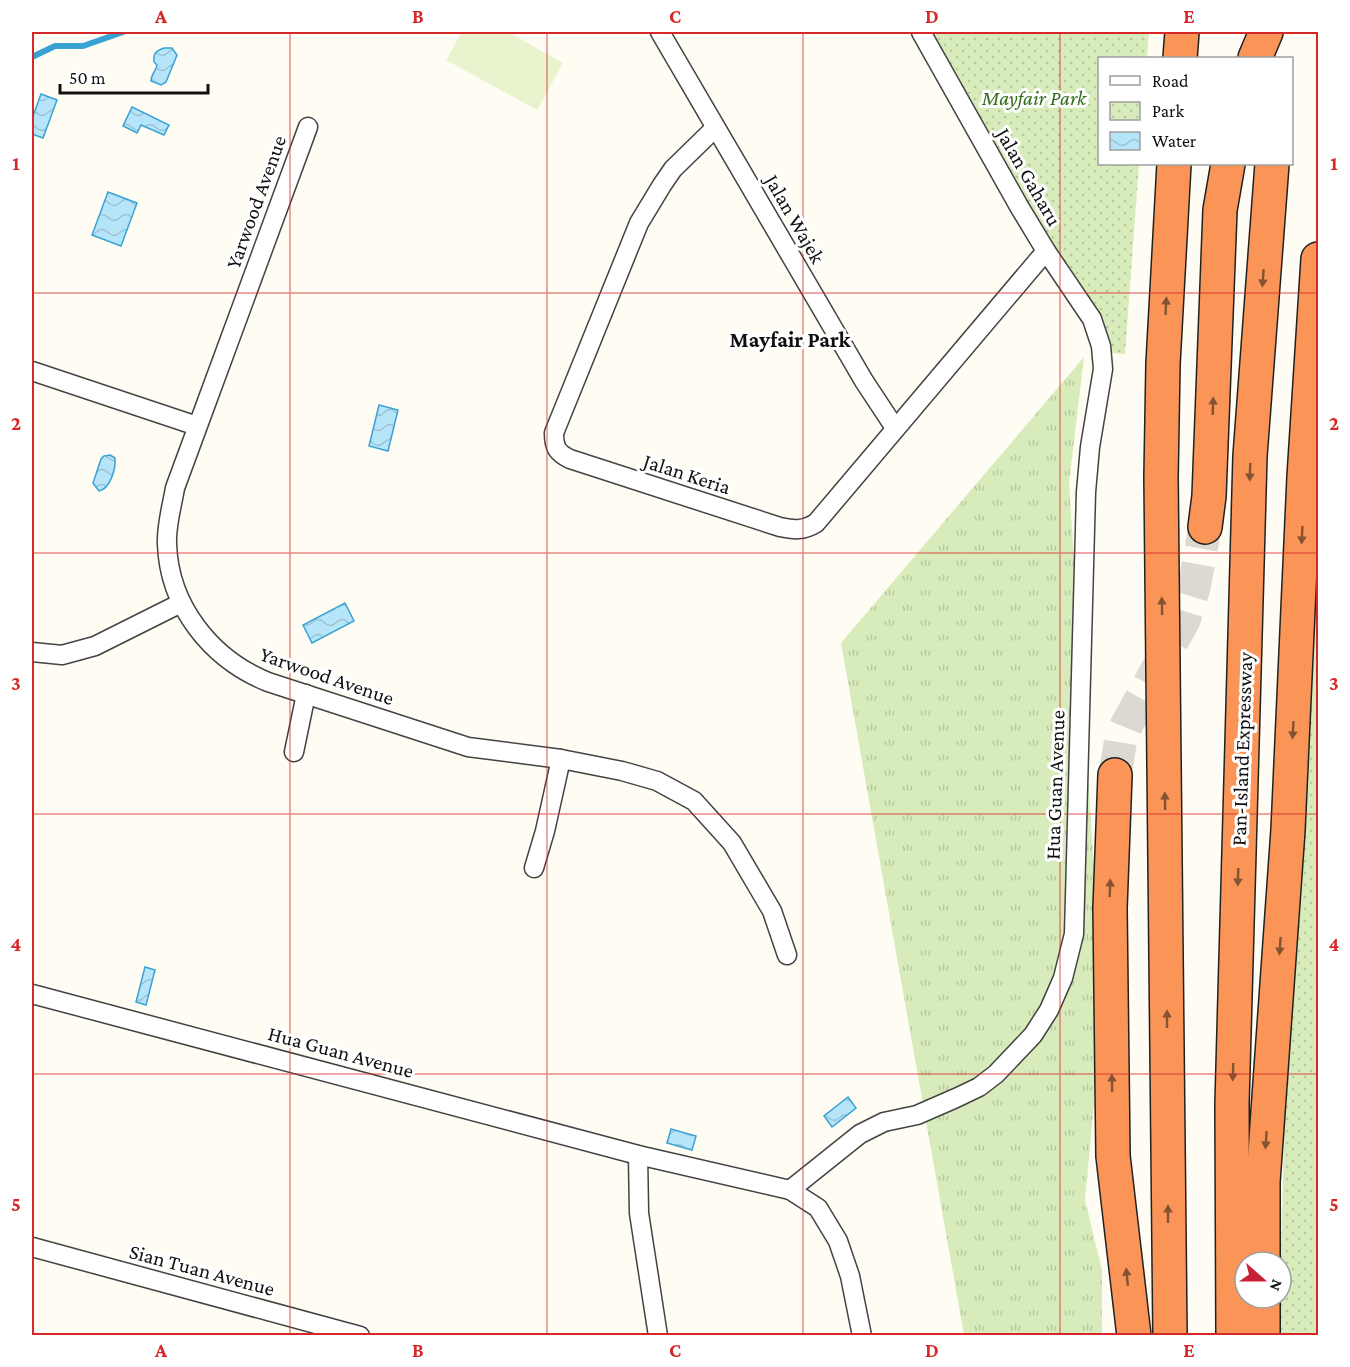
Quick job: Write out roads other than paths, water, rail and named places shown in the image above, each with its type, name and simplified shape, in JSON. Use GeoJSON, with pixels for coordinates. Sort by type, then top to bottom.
{"type":"FeatureCollection","features":[{"type":"Feature","properties":{"kind":"highway"},"geometry":{"type":"LineString","coordinates":[[1180,57],[1182,32]]}},
{"type":"Feature","properties":{"kind":"highway"},"geometry":{"type":"LineString","coordinates":[[1256,57],[1266,32]]}},
{"type":"Feature","properties":{"kind":"highway"},"geometry":{"type":"LineString","coordinates":[[1281,57],[1283,32]]}},
{"type":"Feature","properties":{"kind":"highway"},"geometry":{"type":"LineString","coordinates":[[1170,1335],[1161,477],[1163,364],[1174,165]]}},
{"type":"Feature","properties":{"kind":"highway"},"geometry":{"type":"LineString","coordinates":[[1205,527],[1209,496],[1220,210],[1228,165]]}},
{"type":"Feature","properties":{"kind":"highway","name":"Pan-Island Expressway"},"geometry":{"type":"LineString","coordinates":[[1233,1335],[1232,1104],[1250,456],[1272,165]]}},
{"type":"Feature","properties":{"kind":"highway"},"geometry":{"type":"LineString","coordinates":[[1263,1250],[1263,1182],[1288,830],[1304,477],[1318,259]]}},
{"type":"Feature","properties":{"kind":"highway"},"geometry":{"type":"LineString","coordinates":[[1114,775],[1110,908],[1113,1155],[1134,1335]]}},
{"type":"Feature","properties":{"kind":"highway"},"geometry":{"type":"LineString","coordinates":[[1263,1310],[1263,1335]]}},
{"type":"Feature","properties":{"kind":"street","name":"Jalan Wajek"},"geometry":{"type":"LineString","coordinates":[[660,32],[864,381],[895,428]]}},
{"type":"Feature","properties":{"kind":"street","name":"Jalan Gaharu"},"geometry":{"type":"LineString","coordinates":[[921,32],[1046,251]]}},
{"type":"Feature","properties":{"kind":"street","name":"Yarwood Avenue"},"geometry":{"type":"LineString","coordinates":[[308,127],[175,488],[166,543],[172,578],[181,603],[204,638],[225,658],[248,674],[468,747],[561,759],[622,771],[657,781],[694,801],[732,843],[772,910],[787,955]]}},
{"type":"Feature","properties":{"kind":"street","name":"Jalan Keria"},"geometry":{"type":"LineString","coordinates":[[715,128],[674,170],[639,223],[558,419],[554,433],[555,447],[563,456],[780,527],[801,530],[816,523],[1046,251]]}},
{"type":"Feature","properties":{"kind":"street","name":"Hua Guan Avenue"},"geometry":{"type":"LineString","coordinates":[[790,1190],[860,1134],[884,1122],[917,1115],[979,1087],[996,1074],[1033,1035],[1049,1010],[1063,978],[1074,934],[1086,492],[1090,447],[1103,369],[1101,346],[1092,319],[1046,251]]}},
{"type":"Feature","properties":{"kind":"street"},"geometry":{"type":"LineString","coordinates":[[32,371],[197,426]]}},
{"type":"Feature","properties":{"kind":"street"},"geometry":{"type":"LineString","coordinates":[[32,652],[62,655],[94,646],[181,603]]}},
{"type":"Feature","properties":{"kind":"street"},"geometry":{"type":"LineString","coordinates":[[294,752],[306,694]]}},
{"type":"Feature","properties":{"kind":"street"},"geometry":{"type":"LineString","coordinates":[[534,868],[561,759]]}},
{"type":"Feature","properties":{"kind":"street","name":"Hua Guan Avenue"},"geometry":{"type":"LineString","coordinates":[[32,994],[638,1155],[790,1190],[818,1208],[838,1241],[850,1276],[862,1335]]}},
{"type":"Feature","properties":{"kind":"street"},"geometry":{"type":"LineString","coordinates":[[638,1155],[639,1213],[658,1335]]}},
{"type":"Feature","properties":{"kind":"street","name":"Sian Tuan Avenue"},"geometry":{"type":"LineString","coordinates":[[32,1247],[360,1335]]}},
{"type":"Feature","properties":{"kind":"water"},"geometry":{"type":"Polygon","coordinates":[[[164,48],[172,48],[177,55],[166,82],[161,85],[151,81],[157,65],[154,62],[155,54],[164,48]]]}},
{"type":"Feature","properties":{"kind":"water"},"geometry":{"type":"Polygon","coordinates":[[[41,94],[57,100],[43,138],[32,134],[32,119],[41,94]]]}},
{"type":"Feature","properties":{"kind":"water"},"geometry":{"type":"Polygon","coordinates":[[[132,107],[169,125],[164,135],[141,125],[137,133],[123,126],[132,107]]]}},
{"type":"Feature","properties":{"kind":"water"},"geometry":{"type":"Polygon","coordinates":[[[108,192],[137,203],[121,246],[92,235],[108,192]]]}},
{"type":"Feature","properties":{"kind":"water"},"geometry":{"type":"Polygon","coordinates":[[[379,405],[398,410],[388,451],[369,446],[379,405]]]}},
{"type":"Feature","properties":{"kind":"water"},"geometry":{"type":"Polygon","coordinates":[[[110,455],[115,458],[113,473],[106,487],[99,491],[93,483],[101,459],[110,455]]]}},
{"type":"Feature","properties":{"kind":"water"},"geometry":{"type":"Polygon","coordinates":[[[345,603],[354,621],[312,643],[303,625],[345,603]]]}},
{"type":"Feature","properties":{"kind":"water"},"geometry":{"type":"Polygon","coordinates":[[[145,967],[155,970],[146,1005],[136,1002],[145,967]]]}},
{"type":"Feature","properties":{"kind":"water"},"geometry":{"type":"Polygon","coordinates":[[[848,1097],[856,1108],[832,1127],[824,1116],[848,1097]]]}},
{"type":"Feature","properties":{"kind":"water"},"geometry":{"type":"Polygon","coordinates":[[[671,1129],[696,1136],[692,1150],[667,1143],[671,1129]]]}},
{"type":"Feature","properties":{"kind":"waterway"},"geometry":{"type":"LineString","coordinates":[[32,57],[55,46],[83,46],[123,32]]}},
{"type":"Feature","properties":{"kind":"tunnel"},"geometry":{"type":"LineString","coordinates":[[1115,775],[1121,738],[1126,726],[1184,620],[1194,588],[1205,527]]}},
{"type":"Feature","properties":{"kind":"district","name":"Mayfair Park"},"geometry":{"type":"Point","coordinates":[790,339]}}]}
